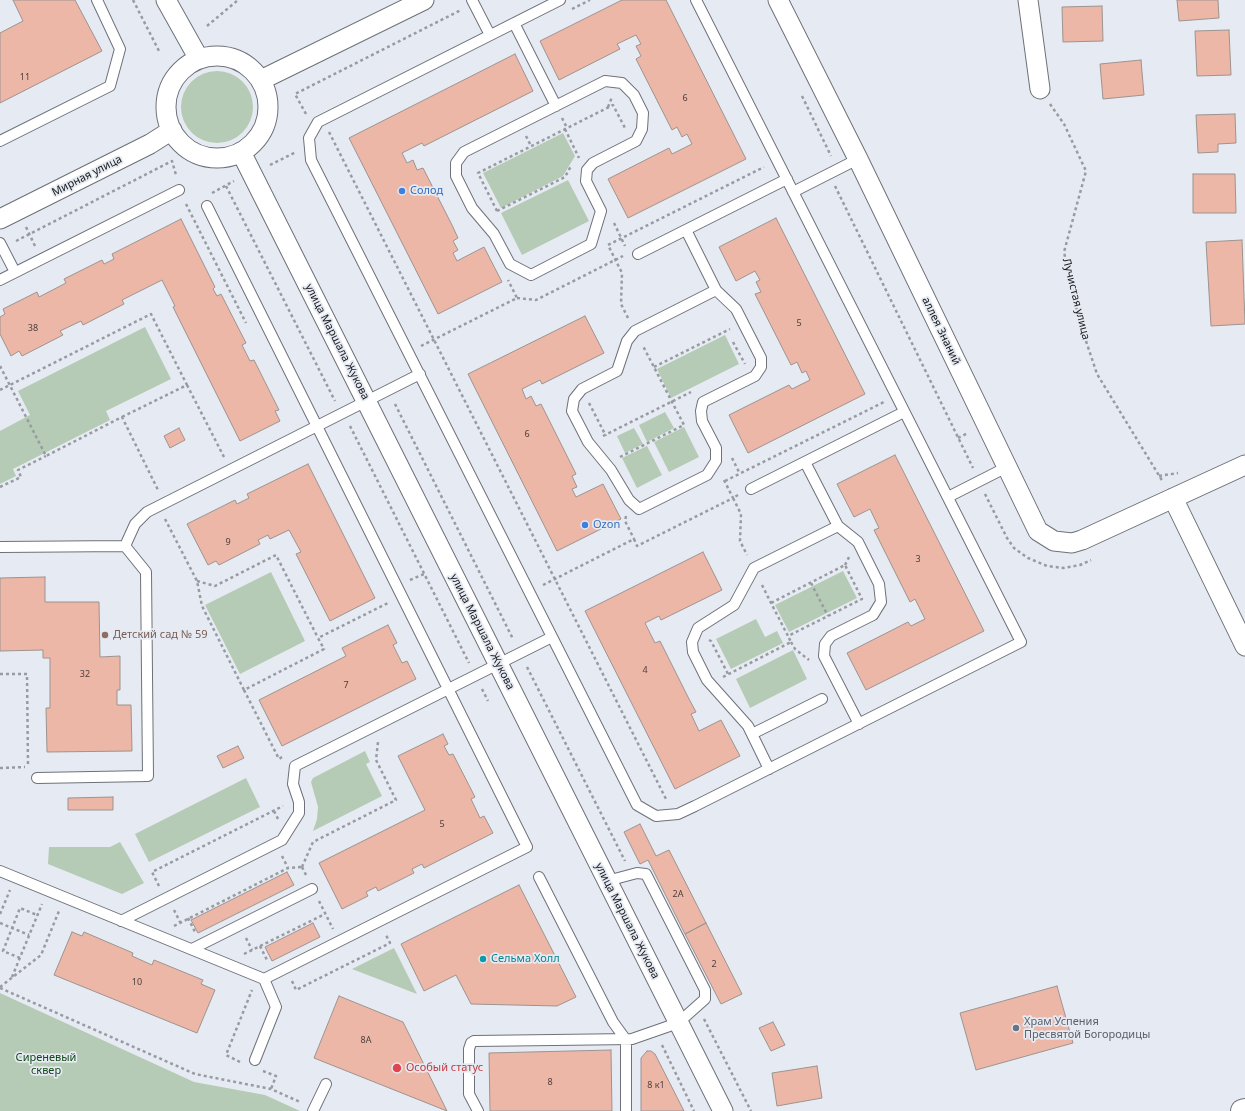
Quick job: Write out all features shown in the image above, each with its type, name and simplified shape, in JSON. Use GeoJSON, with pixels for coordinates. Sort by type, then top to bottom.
{"type":"FeatureCollection","features":[{"type":"Feature","properties":{"kind":"street"},"geometry":{"type":"LineString","coordinates":[[166,0],[199,59]]}},
{"type":"Feature","properties":{"kind":"street"},"geometry":{"type":"LineString","coordinates":[[261,80],[424,0]]}},
{"type":"Feature","properties":{"kind":"street","name":"аллея Знаний"},"geometry":{"type":"LineString","coordinates":[[778,0],[858,160],[1038,531],[1054,541],[1072,543],[1082,540],[1245,465]]}},
{"type":"Feature","properties":{"kind":"street"},"geometry":{"type":"LineString","coordinates":[[1028,0],[1040,89]]}},
{"type":"Feature","properties":{"kind":"street"},"geometry":{"type":"LineString","coordinates":[[218,56],[233,58],[251,68],[261,80],[268,98],[267,118],[259,136],[241,152],[221,158],[202,156],[184,146],[172,130],[168,121],[166,106],[170,86],[182,70],[199,59],[218,56]]}},
{"type":"Feature","properties":{"kind":"street","name":"Мирная улица"},"geometry":{"type":"LineString","coordinates":[[5,215],[150,144],[172,130]]}},
{"type":"Feature","properties":{"kind":"street","name":"улица Маршала Жукова"},"geometry":{"type":"LineString","coordinates":[[241,152],[723,1111]]}},
{"type":"Feature","properties":{"kind":"street"},"geometry":{"type":"LineString","coordinates":[[1173,498],[1245,646]]}},
{"type":"Feature","properties":{"kind":"lane"},"geometry":{"type":"LineString","coordinates":[[0,141],[110,86],[120,49],[97,0]]}},
{"type":"Feature","properties":{"kind":"lane"},"geometry":{"type":"LineString","coordinates":[[560,0],[318,122],[309,138],[311,160],[637,805],[656,816],[674,815],[770,769],[1021,642],[696,0]]}},
{"type":"Feature","properties":{"kind":"lane"},"geometry":{"type":"LineString","coordinates":[[473,2],[490,35]]}},
{"type":"Feature","properties":{"kind":"lane"},"geometry":{"type":"LineString","coordinates":[[514,23],[556,106]]}},
{"type":"Feature","properties":{"kind":"lane"},"geometry":{"type":"LineString","coordinates":[[605,81],[622,83],[634,95],[642,113],[642,129],[636,141],[593,162],[586,173],[586,181],[601,211],[591,244],[531,275],[510,264],[494,234],[472,208],[456,176],[456,162],[464,152],[605,81]]}},
{"type":"Feature","properties":{"kind":"lane"},"geometry":{"type":"LineString","coordinates":[[793,192],[858,160]]}},
{"type":"Feature","properties":{"kind":"lane"},"geometry":{"type":"LineString","coordinates":[[638,254],[787,179]]}},
{"type":"Feature","properties":{"kind":"lane"},"geometry":{"type":"LineString","coordinates":[[0,280],[179,190]]}},
{"type":"Feature","properties":{"kind":"lane"},"geometry":{"type":"LineString","coordinates":[[206,206],[318,426],[527,846],[264,979]]}},
{"type":"Feature","properties":{"kind":"lane"},"geometry":{"type":"LineString","coordinates":[[686,230],[716,290],[736,309],[761,358],[761,367],[755,376],[703,402],[701,411],[702,420],[716,448],[715,462],[707,475],[639,509],[629,500],[611,470],[589,443],[572,411],[574,399],[582,389],[617,371],[628,341],[635,331],[716,290]]}},
{"type":"Feature","properties":{"kind":"lane"},"geometry":{"type":"LineString","coordinates":[[1,245],[15,272]]}},
{"type":"Feature","properties":{"kind":"lane"},"geometry":{"type":"LineString","coordinates":[[125,546],[135,524],[147,512],[164,502],[420,374]]}},
{"type":"Feature","properties":{"kind":"lane"},"geometry":{"type":"LineString","coordinates":[[751,489],[904,412]]}},
{"type":"Feature","properties":{"kind":"lane"},"geometry":{"type":"LineString","coordinates":[[805,462],[838,526],[858,542],[879,584],[881,602],[874,615],[831,636],[824,644],[824,656],[859,724]]}},
{"type":"Feature","properties":{"kind":"lane"},"geometry":{"type":"LineString","coordinates":[[948,497],[1007,467]]}},
{"type":"Feature","properties":{"kind":"lane"},"geometry":{"type":"LineString","coordinates":[[770,769],[748,726],[710,683],[693,652],[692,642],[698,628],[734,605],[754,568],[838,526]]}},
{"type":"Feature","properties":{"kind":"lane"},"geometry":{"type":"LineString","coordinates":[[0,547],[125,546]]}},
{"type":"Feature","properties":{"kind":"lane"},"geometry":{"type":"LineString","coordinates":[[37,778],[148,776],[146,572],[125,546]]}},
{"type":"Feature","properties":{"kind":"lane"},"geometry":{"type":"LineString","coordinates":[[121,921],[282,840],[299,813],[298,798],[293,784],[295,766],[552,637]]}},
{"type":"Feature","properties":{"kind":"lane"},"geometry":{"type":"LineString","coordinates":[[752,734],[822,699]]}},
{"type":"Feature","properties":{"kind":"lane"},"geometry":{"type":"LineString","coordinates":[[0,871],[264,979],[276,1007],[254,1060]]}},
{"type":"Feature","properties":{"kind":"lane"},"geometry":{"type":"LineString","coordinates":[[478,1111],[469,1094],[469,1049],[474,1040],[626,1040],[678,1023],[705,999],[707,994],[649,878],[642,872],[607,881]]}},
{"type":"Feature","properties":{"kind":"lane"},"geometry":{"type":"LineString","coordinates":[[539,877],[613,1022],[626,1040],[626,1111]]}},
{"type":"Feature","properties":{"kind":"lane"},"geometry":{"type":"LineString","coordinates":[[192,949],[312,888]]}},
{"type":"Feature","properties":{"kind":"lane"},"geometry":{"type":"LineString","coordinates":[[314,1110],[326,1084]]}},
{"type":"Feature","properties":{"kind":"path"},"geometry":{"type":"LineString","coordinates":[[133,0],[160,53]]}},
{"type":"Feature","properties":{"kind":"path"},"geometry":{"type":"LineString","coordinates":[[206,26],[238,0]]}},
{"type":"Feature","properties":{"kind":"path"},"geometry":{"type":"LineString","coordinates":[[314,129],[295,94],[473,2]]}},
{"type":"Feature","properties":{"kind":"path","name":"Лучистая улица"},"geometry":{"type":"LineString","coordinates":[[1040,89],[1064,124],[1086,171],[1064,252],[1079,320],[1097,374],[1173,498]]}},
{"type":"Feature","properties":{"kind":"path"},"geometry":{"type":"LineString","coordinates":[[497,211],[478,173],[613,105],[625,129]]}},
{"type":"Feature","properties":{"kind":"path"},"geometry":{"type":"LineString","coordinates":[[323,119],[674,815]]}},
{"type":"Feature","properties":{"kind":"path"},"geometry":{"type":"LineString","coordinates":[[565,129],[586,173]]}},
{"type":"Feature","properties":{"kind":"path"},"geometry":{"type":"LineString","coordinates":[[269,166],[310,145]]}},
{"type":"Feature","properties":{"kind":"path"},"geometry":{"type":"LineString","coordinates":[[620,458],[684,425],[621,304],[622,273],[608,245],[777,160]]}},
{"type":"Feature","properties":{"kind":"path"},"geometry":{"type":"LineString","coordinates":[[1,245],[30,235],[172,162]]}},
{"type":"Feature","properties":{"kind":"path"},"geometry":{"type":"LineString","coordinates":[[482,219],[565,177]]}},
{"type":"Feature","properties":{"kind":"path"},"geometry":{"type":"LineString","coordinates":[[226,186],[336,404]]}},
{"type":"Feature","properties":{"kind":"path"},"geometry":{"type":"LineString","coordinates":[[5,215],[30,235],[42,259]]}},
{"type":"Feature","properties":{"kind":"path"},"geometry":{"type":"LineString","coordinates":[[408,352],[517,298],[502,268],[510,264]]}},
{"type":"Feature","properties":{"kind":"path"},"geometry":{"type":"LineString","coordinates":[[0,390],[152,314],[230,470]]}},
{"type":"Feature","properties":{"kind":"path"},"geometry":{"type":"LineString","coordinates":[[654,367],[743,323]]}},
{"type":"Feature","properties":{"kind":"path"},"geometry":{"type":"LineString","coordinates":[[728,330],[745,365],[738,368]]}},
{"type":"Feature","properties":{"kind":"path"},"geometry":{"type":"LineString","coordinates":[[0,366],[46,456]]}},
{"type":"Feature","properties":{"kind":"path"},"geometry":{"type":"LineString","coordinates":[[0,487],[21,477],[18,470],[187,385]]}},
{"type":"Feature","properties":{"kind":"path"},"geometry":{"type":"LineString","coordinates":[[582,389],[608,441]]}},
{"type":"Feature","properties":{"kind":"path"},"geometry":{"type":"LineString","coordinates":[[388,390],[632,874]]}},
{"type":"Feature","properties":{"kind":"path"},"geometry":{"type":"LineString","coordinates":[[589,443],[692,392]]}},
{"type":"Feature","properties":{"kind":"path"},"geometry":{"type":"LineString","coordinates":[[725,481],[886,401]]}},
{"type":"Feature","properties":{"kind":"path"},"geometry":{"type":"LineString","coordinates":[[343,413],[488,701]]}},
{"type":"Feature","properties":{"kind":"path"},"geometry":{"type":"LineString","coordinates":[[122,418],[164,502]]}},
{"type":"Feature","properties":{"kind":"path"},"geometry":{"type":"LineString","coordinates":[[715,462],[742,514],[740,541],[795,649]]}},
{"type":"Feature","properties":{"kind":"path"},"geometry":{"type":"LineString","coordinates":[[530,592],[634,539],[637,546],[733,498]]}},
{"type":"Feature","properties":{"kind":"path"},"geometry":{"type":"LineString","coordinates":[[170,514],[164,517],[197,581],[202,606],[279,759],[286,755]]}},
{"type":"Feature","properties":{"kind":"path"},"geometry":{"type":"LineString","coordinates":[[197,581],[215,586],[276,555],[324,649],[244,690]]}},
{"type":"Feature","properties":{"kind":"path"},"geometry":{"type":"LineString","coordinates":[[771,603],[845,566],[849,572],[862,599],[788,636]]}},
{"type":"Feature","properties":{"kind":"path"},"geometry":{"type":"LineString","coordinates":[[811,583],[828,616]]}},
{"type":"Feature","properties":{"kind":"path"},"geometry":{"type":"LineString","coordinates":[[318,638],[388,603]]}},
{"type":"Feature","properties":{"kind":"path"},"geometry":{"type":"LineString","coordinates":[[696,633],[712,641],[728,674]]}},
{"type":"Feature","properties":{"kind":"path"},"geometry":{"type":"LineString","coordinates":[[710,683],[791,642]]}},
{"type":"Feature","properties":{"kind":"path"},"geometry":{"type":"LineString","coordinates":[[0,674],[28,674],[28,767],[29,778],[37,778]]}},
{"type":"Feature","properties":{"kind":"path"},"geometry":{"type":"LineString","coordinates":[[156,935],[288,868],[302,867],[313,842],[396,800],[376,760]]}},
{"type":"Feature","properties":{"kind":"path"},"geometry":{"type":"LineString","coordinates":[[0,768],[28,767]]}},
{"type":"Feature","properties":{"kind":"path"},"geometry":{"type":"LineString","coordinates":[[165,898],[152,872],[298,798]]}},
{"type":"Feature","properties":{"kind":"path"},"geometry":{"type":"LineString","coordinates":[[0,914],[15,877]]}},
{"type":"Feature","properties":{"kind":"path"},"geometry":{"type":"LineString","coordinates":[[12,978],[48,890]]}},
{"type":"Feature","properties":{"kind":"path"},"geometry":{"type":"LineString","coordinates":[[64,898],[41,955],[0,988],[195,1074],[271,1089],[314,1110]]}},
{"type":"Feature","properties":{"kind":"path"},"geometry":{"type":"LineString","coordinates":[[20,958],[3,951],[12,928],[20,908],[37,915]]}},
{"type":"Feature","properties":{"kind":"path"},"geometry":{"type":"LineString","coordinates":[[226,963],[325,914]]}},
{"type":"Feature","properties":{"kind":"path"},"geometry":{"type":"LineString","coordinates":[[286,968],[296,990],[390,943],[379,921]]}},
{"type":"Feature","properties":{"kind":"path"},"geometry":{"type":"LineString","coordinates":[[0,923],[29,935]]}},
{"type":"Feature","properties":{"kind":"path"},"geometry":{"type":"LineString","coordinates":[[698,1006],[751,1111]]}},
{"type":"Feature","properties":{"kind":"path"},"geometry":{"type":"LineString","coordinates":[[660,1041],[694,1111]]}},
{"type":"Feature","properties":{"kind":"green space"},"geometry":{"type":"Polygon","coordinates":[[[217,71],[237,77],[247,87],[253,107],[247,127],[237,137],[217,143],[197,137],[187,127],[181,107],[187,87],[197,77],[217,71]]]}},
{"type":"Feature","properties":{"kind":"green space"},"geometry":{"type":"Polygon","coordinates":[[[563,133],[575,156],[563,176],[501,208],[483,173],[563,133]]]}},
{"type":"Feature","properties":{"kind":"green space"},"geometry":{"type":"Polygon","coordinates":[[[568,180],[589,221],[522,255],[501,213],[568,180]]]}},
{"type":"Feature","properties":{"kind":"green space"},"geometry":{"type":"Polygon","coordinates":[[[145,327],[171,379],[106,411],[110,420],[13,469],[16,476],[0,484],[0,431],[30,415],[18,391],[145,327]]]}},
{"type":"Feature","properties":{"kind":"green space"},"geometry":{"type":"Polygon","coordinates":[[[725,335],[739,364],[671,398],[657,369],[725,335]]]}},
{"type":"Feature","properties":{"kind":"green space"},"geometry":{"type":"Polygon","coordinates":[[[665,412],[674,428],[647,442],[639,425],[665,412]]]}},
{"type":"Feature","properties":{"kind":"green space"},"geometry":{"type":"Polygon","coordinates":[[[684,427],[699,457],[669,472],[654,442],[684,427]]]}},
{"type":"Feature","properties":{"kind":"green space"},"geometry":{"type":"Polygon","coordinates":[[[634,428],[643,444],[625,453],[617,436],[634,428]]]}},
{"type":"Feature","properties":{"kind":"green space"},"geometry":{"type":"Polygon","coordinates":[[[647,446],[662,475],[637,488],[622,458],[647,446]]]}},
{"type":"Feature","properties":{"kind":"green space"},"geometry":{"type":"Polygon","coordinates":[[[843,571],[857,598],[789,632],[775,605],[843,571]]]}},
{"type":"Feature","properties":{"kind":"green space"},"geometry":{"type":"Polygon","coordinates":[[[271,572],[305,641],[240,674],[205,605],[271,572]]]}},
{"type":"Feature","properties":{"kind":"green space"},"geometry":{"type":"Polygon","coordinates":[[[756,619],[765,637],[777,631],[783,643],[731,669],[716,639],[756,619]]]}},
{"type":"Feature","properties":{"kind":"green space"},"geometry":{"type":"Polygon","coordinates":[[[793,650],[807,679],[750,708],[736,679],[793,650]]]}},
{"type":"Feature","properties":{"kind":"green space"},"geometry":{"type":"Polygon","coordinates":[[[365,751],[370,762],[366,764],[382,796],[313,831],[317,819],[318,807],[311,782],[313,778],[365,751]]]}},
{"type":"Feature","properties":{"kind":"green space"},"geometry":{"type":"Polygon","coordinates":[[[246,778],[260,807],[149,862],[135,834],[246,778]]]}},
{"type":"Feature","properties":{"kind":"green space"},"geometry":{"type":"Polygon","coordinates":[[[120,842],[144,883],[122,894],[48,864],[49,847],[110,847],[120,842]]]}},
{"type":"Feature","properties":{"kind":"green space"},"geometry":{"type":"Polygon","coordinates":[[[394,948],[417,994],[352,969],[394,948]]]}},
{"type":"Feature","properties":{"kind":"green space","name":"Сиреневый сквер"},"geometry":{"type":"Polygon","coordinates":[[[0,993],[194,1082],[265,1095],[300,1111],[0,1111],[0,993]]]}},
{"type":"Feature","properties":{"kind":"building"},"geometry":{"type":"Polygon","coordinates":[[[13,0],[75,0],[102,51],[0,103],[0,33],[23,21],[13,0]]]}},
{"type":"Feature","properties":{"kind":"building"},"geometry":{"type":"Polygon","coordinates":[[[622,0],[666,0],[746,159],[628,218],[608,179],[669,148],[672,154],[692,144],[687,134],[682,137],[677,127],[672,130],[636,59],[641,56],[636,46],[641,44],[636,35],[617,44],[620,49],[559,80],[540,41],[622,0]]]}},
{"type":"Feature","properties":{"kind":"building"},"geometry":{"type":"Polygon","coordinates":[[[1177,0],[1218,0],[1219,18],[1179,21],[1177,0]]]}},
{"type":"Feature","properties":{"kind":"building"},"geometry":{"type":"Polygon","coordinates":[[[1102,6],[1103,41],[1063,42],[1062,7],[1102,6]]]}},
{"type":"Feature","properties":{"kind":"building"},"geometry":{"type":"Polygon","coordinates":[[[1229,30],[1231,75],[1197,76],[1195,31],[1229,30]]]}},
{"type":"Feature","properties":{"kind":"building"},"geometry":{"type":"Polygon","coordinates":[[[515,54],[533,91],[424,146],[422,143],[402,153],[407,163],[413,160],[417,170],[423,168],[458,238],[453,241],[458,250],[453,253],[457,261],[484,247],[502,282],[438,314],[349,138],[515,54]]]}},
{"type":"Feature","properties":{"kind":"building"},"geometry":{"type":"Polygon","coordinates":[[[1141,60],[1144,95],[1103,99],[1100,64],[1141,60]]]}},
{"type":"Feature","properties":{"kind":"building"},"geometry":{"type":"Polygon","coordinates":[[[1235,114],[1236,143],[1218,144],[1218,152],[1198,153],[1196,115],[1235,114]]]}},
{"type":"Feature","properties":{"kind":"building"},"geometry":{"type":"Polygon","coordinates":[[[1193,174],[1235,174],[1236,213],[1193,213],[1193,174]]]}},
{"type":"Feature","properties":{"kind":"building"},"geometry":{"type":"Polygon","coordinates":[[[776,218],[865,394],[748,453],[729,415],[789,385],[792,389],[810,380],[806,371],[802,373],[797,362],[791,365],[755,294],[761,292],[756,282],[760,280],[755,271],[736,281],[719,247],[776,218]]]}},
{"type":"Feature","properties":{"kind":"building"},"geometry":{"type":"Polygon","coordinates":[[[181,219],[215,287],[213,289],[217,296],[221,294],[246,343],[242,345],[250,361],[254,360],[279,410],[275,411],[280,421],[240,441],[173,307],[175,306],[162,280],[122,300],[124,304],[83,325],[81,321],[60,331],[63,335],[22,356],[19,351],[11,356],[0,334],[0,317],[5,314],[3,309],[37,292],[39,297],[66,283],[64,279],[102,260],[104,264],[114,259],[112,254],[181,219]]]}},
{"type":"Feature","properties":{"kind":"building"},"geometry":{"type":"Polygon","coordinates":[[[1242,240],[1245,324],[1211,326],[1206,242],[1242,240]]]}},
{"type":"Feature","properties":{"kind":"building"},"geometry":{"type":"Polygon","coordinates":[[[585,316],[604,353],[542,384],[540,380],[522,389],[526,399],[531,396],[536,406],[541,404],[576,474],[572,476],[577,487],[572,489],[576,497],[603,484],[621,519],[557,551],[468,374],[585,316]]]}},
{"type":"Feature","properties":{"kind":"building"},"geometry":{"type":"Polygon","coordinates":[[[179,428],[185,440],[170,448],[164,436],[179,428]]]}},
{"type":"Feature","properties":{"kind":"building"},"geometry":{"type":"Polygon","coordinates":[[[895,455],[984,631],[866,690],[847,653],[908,622],[911,626],[925,619],[915,599],[910,602],[874,530],[879,528],[870,509],[854,517],[837,484],[895,455]]]}},
{"type":"Feature","properties":{"kind":"building"},"geometry":{"type":"Polygon","coordinates":[[[308,464],[375,598],[330,621],[296,554],[301,552],[289,530],[270,539],[268,535],[258,540],[260,544],[219,565],[216,561],[208,565],[187,524],[235,500],[237,504],[249,498],[247,494],[308,464]]]}},
{"type":"Feature","properties":{"kind":"building"},"geometry":{"type":"Polygon","coordinates":[[[703,552],[722,590],[661,620],[659,616],[645,623],[655,643],[660,641],[696,712],[691,714],[699,731],[721,720],[740,756],[675,789],[585,611],[703,552]]]}},
{"type":"Feature","properties":{"kind":"building"},"geometry":{"type":"Polygon","coordinates":[[[45,577],[45,602],[99,602],[100,657],[120,656],[120,690],[117,690],[117,705],[131,705],[132,751],[47,752],[46,708],[50,708],[50,658],[43,658],[43,650],[0,651],[0,578],[45,577]]]}},
{"type":"Feature","properties":{"kind":"building"},"geometry":{"type":"Polygon","coordinates":[[[388,625],[397,643],[393,645],[402,663],[407,661],[416,679],[282,746],[259,700],[346,656],[342,648],[388,625]]]}},
{"type":"Feature","properties":{"kind":"building"},"geometry":{"type":"Polygon","coordinates":[[[443,734],[448,744],[444,746],[449,755],[453,754],[475,797],[471,799],[480,818],[484,816],[493,833],[424,868],[422,864],[412,869],[414,873],[378,891],[376,887],[366,892],[368,896],[342,909],[319,863],[425,810],[398,756],[443,734]]]}},
{"type":"Feature","properties":{"kind":"building"},"geometry":{"type":"Polygon","coordinates":[[[238,746],[244,758],[223,768],[217,756],[238,746]]]}},
{"type":"Feature","properties":{"kind":"building"},"geometry":{"type":"Polygon","coordinates":[[[113,797],[113,810],[68,810],[68,798],[113,797]]]}},
{"type":"Feature","properties":{"kind":"building"},"geometry":{"type":"Polygon","coordinates":[[[640,824],[656,856],[669,850],[706,923],[685,934],[648,860],[640,864],[624,832],[640,824]]]}},
{"type":"Feature","properties":{"kind":"building"},"geometry":{"type":"Polygon","coordinates":[[[287,872],[294,885],[198,933],[191,920],[287,872]]]}},
{"type":"Feature","properties":{"kind":"building","name":"Сельма Холл"},"geometry":{"type":"Polygon","coordinates":[[[519,885],[576,997],[557,1006],[471,1004],[456,975],[424,991],[401,944],[519,885]]]}},
{"type":"Feature","properties":{"kind":"building"},"geometry":{"type":"Polygon","coordinates":[[[313,923],[320,937],[272,961],[265,947],[313,923]]]}},
{"type":"Feature","properties":{"kind":"building"},"geometry":{"type":"Polygon","coordinates":[[[706,923],[742,994],[721,1004],[685,934],[706,923]]]}},
{"type":"Feature","properties":{"kind":"building"},"geometry":{"type":"Polygon","coordinates":[[[72,932],[82,936],[84,932],[133,953],[132,956],[152,965],[154,960],[203,980],[201,984],[215,990],[197,1033],[54,975],[72,932]]]}},
{"type":"Feature","properties":{"kind":"building","name":"Храм Успения Пресвятой Богородицы"},"geometry":{"type":"Polygon","coordinates":[[[1057,986],[1073,1043],[976,1070],[960,1013],[1057,986]]]}},
{"type":"Feature","properties":{"kind":"building"},"geometry":{"type":"Polygon","coordinates":[[[339,996],[403,1022],[447,1111],[314,1058],[339,996]]]}},
{"type":"Feature","properties":{"kind":"building"},"geometry":{"type":"Polygon","coordinates":[[[773,1022],[785,1045],[771,1051],[759,1028],[773,1022]]]}},
{"type":"Feature","properties":{"kind":"building"},"geometry":{"type":"Polygon","coordinates":[[[611,1050],[612,1111],[490,1111],[489,1053],[611,1050]]]}},
{"type":"Feature","properties":{"kind":"building"},"geometry":{"type":"Polygon","coordinates":[[[647,1051],[651,1051],[655,1054],[684,1111],[641,1111],[641,1058],[647,1051]]]}},
{"type":"Feature","properties":{"kind":"building"},"geometry":{"type":"Polygon","coordinates":[[[817,1066],[822,1098],[777,1106],[772,1073],[817,1066]]]}},
{"type":"Feature","properties":{"kind":"place","name":"Солод"},"geometry":{"type":"Point","coordinates":[402,191]}},
{"type":"Feature","properties":{"kind":"place","name":"Ozon"},"geometry":{"type":"Point","coordinates":[585,525]}},
{"type":"Feature","properties":{"kind":"place","name":"Детский сад № 59"},"geometry":{"type":"Point","coordinates":[105,635]}},
{"type":"Feature","properties":{"kind":"place","name":"Сельма Холл"},"geometry":{"type":"Point","coordinates":[483,959]}},
{"type":"Feature","properties":{"kind":"place","name":"Храм Успения Пресвятой Богородицы"},"geometry":{"type":"Point","coordinates":[1016,1028]}},
{"type":"Feature","properties":{"kind":"place","name":"Особый статус"},"geometry":{"type":"Point","coordinates":[397,1068]}}]}
